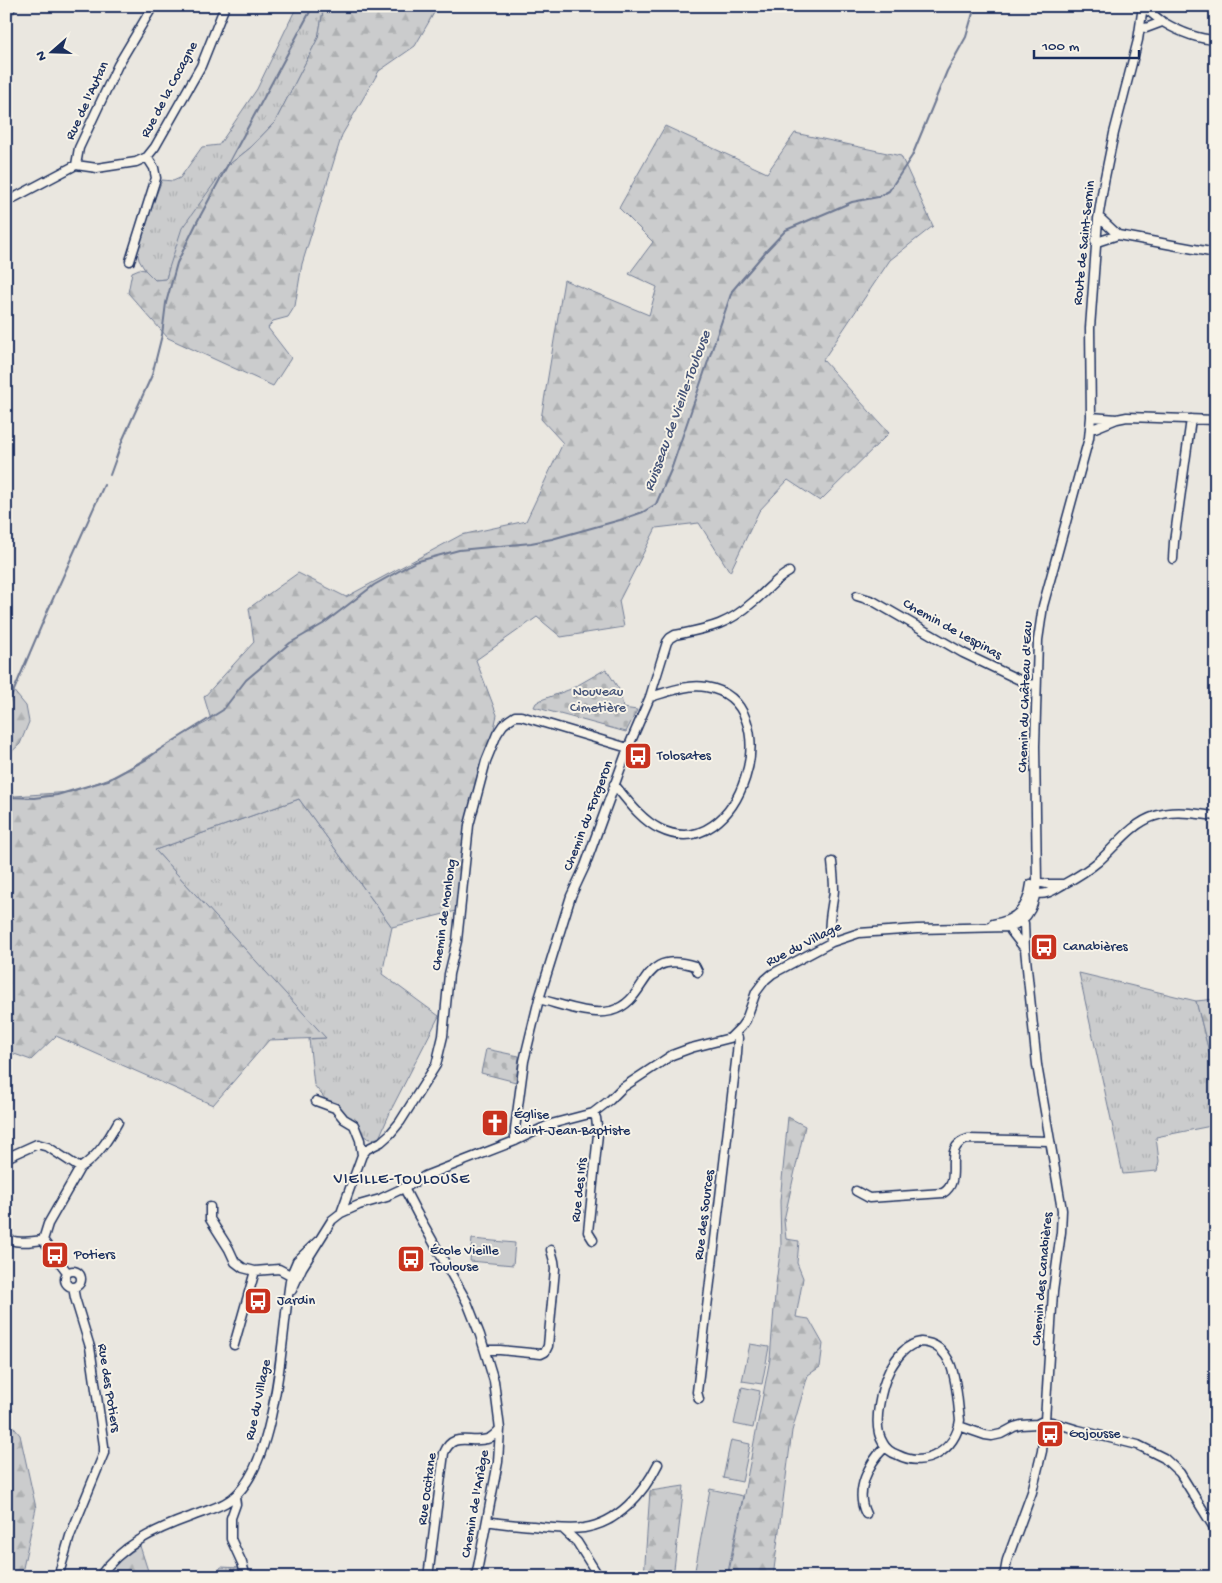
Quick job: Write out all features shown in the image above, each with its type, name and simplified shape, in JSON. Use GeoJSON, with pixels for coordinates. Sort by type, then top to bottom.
{"type":"FeatureCollection","features":[{"type":"Feature","properties":{"kind":"street"},"geometry":{"type":"LineString","coordinates":[[6,15],[12,6]]}},
{"type":"Feature","properties":{"kind":"street","name":"Rue de l'Autan"},"geometry":{"type":"LineString","coordinates":[[76,165],[79,148],[118,66],[153,6]]}},
{"type":"Feature","properties":{"kind":"street","name":"Rue de la Cocagne"},"geometry":{"type":"LineString","coordinates":[[76,165],[97,168],[136,162],[148,157],[200,66],[226,6]]}},
{"type":"Feature","properties":{"kind":"street"},"geometry":{"type":"LineString","coordinates":[[1143,7],[1162,22],[1205,39],[1216,40]]}},
{"type":"Feature","properties":{"kind":"street","name":"Route de Saint-Sernin"},"geometry":{"type":"LineString","coordinates":[[1090,427],[1090,328],[1095,240],[1112,141],[1141,27],[1143,7]]}},
{"type":"Feature","properties":{"kind":"street"},"geometry":{"type":"LineString","coordinates":[[1141,27],[1146,28],[1162,22]]}},
{"type":"Feature","properties":{"kind":"street","name":"Rue de la Cocagne"},"geometry":{"type":"LineString","coordinates":[[130,261],[156,178],[154,168],[148,157]]}},
{"type":"Feature","properties":{"kind":"street"},"geometry":{"type":"LineString","coordinates":[[6,202],[76,165]]}},
{"type":"Feature","properties":{"kind":"street"},"geometry":{"type":"LineString","coordinates":[[1098,219],[1101,219],[1118,234],[1216,253]]}},
{"type":"Feature","properties":{"kind":"street"},"geometry":{"type":"LineString","coordinates":[[1095,240],[1100,241],[1118,234]]}},
{"type":"Feature","properties":{"kind":"street"},"geometry":{"type":"LineString","coordinates":[[1091,417],[1117,419]]}},
{"type":"Feature","properties":{"kind":"street"},"geometry":{"type":"LineString","coordinates":[[1090,427],[1095,428],[1127,417],[1216,420]]}},
{"type":"Feature","properties":{"kind":"street"},"geometry":{"type":"LineString","coordinates":[[1173,559],[1191,419]]}},
{"type":"Feature","properties":{"kind":"street","name":"Chemin du Château d'Eau"},"geometry":{"type":"LineString","coordinates":[[1014,921],[1027,902],[1034,887],[1036,685],[1038,640],[1043,606],[1086,449],[1090,427]]}},
{"type":"Feature","properties":{"kind":"street","name":"Chemin du Forgeron"},"geometry":{"type":"LineString","coordinates":[[515,1141],[524,1061],[539,999],[568,904],[585,866],[614,784],[650,697],[664,650],[670,638],[675,635],[718,625],[729,620],[759,598],[778,578],[789,572]]}},
{"type":"Feature","properties":{"kind":"street","name":"Chemin de Lespinas"},"geometry":{"type":"LineString","coordinates":[[857,596],[874,601],[962,653],[1028,684],[1036,685]]}},
{"type":"Feature","properties":{"kind":"street"},"geometry":{"type":"LineString","coordinates":[[614,784],[640,815],[658,829],[685,835],[704,830],[723,817],[742,790],[749,768],[751,746],[747,725],[743,713],[737,704],[719,691],[706,687],[692,687],[650,697]]}},
{"type":"Feature","properties":{"kind":"street","name":"Chemin de Monlong"},"geometry":{"type":"LineString","coordinates":[[362,1155],[367,1149],[381,1142],[400,1122],[436,1065],[444,1036],[449,974],[457,941],[470,825],[486,761],[502,725],[515,716],[521,716],[628,748]]}},
{"type":"Feature","properties":{"kind":"street"},"geometry":{"type":"LineString","coordinates":[[1063,884],[1047,884],[1034,887],[1039,894],[1051,892],[1063,884],[1074,880],[1132,830],[1153,816],[1171,813],[1216,816]]}},
{"type":"Feature","properties":{"kind":"street"},"geometry":{"type":"LineString","coordinates":[[832,862],[834,889],[830,922],[832,942]]}},
{"type":"Feature","properties":{"kind":"street","name":"Rue du Village"},"geometry":{"type":"LineString","coordinates":[[235,1497],[248,1482],[264,1442],[277,1388],[288,1301],[298,1262],[319,1240],[332,1220],[341,1213],[359,1205],[392,1196],[405,1189],[416,1187],[433,1173],[515,1141],[559,1121],[594,1115],[622,1088],[672,1056],[736,1034],[746,1020],[756,992],[765,980],[772,974],[832,942],[850,935],[873,931],[971,927],[1014,921]]}},
{"type":"Feature","properties":{"kind":"street","name":"Chemin des Canabières"},"geometry":{"type":"LineString","coordinates":[[1014,921],[1014,936],[1025,949]]}},
{"type":"Feature","properties":{"kind":"street","name":"Chemin des Canabières"},"geometry":{"type":"LineString","coordinates":[[1004,1577],[1007,1560],[1036,1476],[1044,1437],[1053,1292],[1062,1210],[1037,1066],[1024,928],[1014,921]]}},
{"type":"Feature","properties":{"kind":"street"},"geometry":{"type":"LineString","coordinates":[[539,999],[592,1012],[613,1011],[630,1000],[648,974],[664,963],[674,961],[689,964],[695,966],[698,972]]}},
{"type":"Feature","properties":{"kind":"street","name":"Rue des Sources"},"geometry":{"type":"LineString","coordinates":[[699,1398],[697,1392],[737,1053],[738,1038],[736,1034]]}},
{"type":"Feature","properties":{"kind":"street"},"geometry":{"type":"LineString","coordinates":[[316,1101],[335,1108],[344,1119],[354,1126],[360,1140],[362,1155],[341,1213]]}},
{"type":"Feature","properties":{"kind":"street","name":"Rue des Iris"},"geometry":{"type":"LineString","coordinates":[[593,1240],[588,1232],[598,1134],[594,1115]]}},
{"type":"Feature","properties":{"kind":"street"},"geometry":{"type":"LineString","coordinates":[[43,1240],[48,1224],[80,1168],[96,1156],[111,1136],[118,1122]]}},
{"type":"Feature","properties":{"kind":"street"},"geometry":{"type":"LineString","coordinates":[[856,1191],[869,1198],[944,1193],[949,1190],[952,1184],[953,1153],[956,1145],[962,1141],[968,1139],[1050,1141]]}},
{"type":"Feature","properties":{"kind":"street"},"geometry":{"type":"LineString","coordinates":[[6,1158],[33,1146],[41,1145],[48,1147],[80,1168]]}},
{"type":"Feature","properties":{"kind":"street","name":"Chemin de l'Ariège"},"geometry":{"type":"LineString","coordinates":[[405,1189],[467,1302],[485,1350],[494,1381],[500,1429],[500,1449],[476,1577]]}},
{"type":"Feature","properties":{"kind":"street"},"geometry":{"type":"LineString","coordinates":[[210,1207],[210,1219],[235,1262],[243,1268],[255,1271],[274,1268],[294,1276]]}},
{"type":"Feature","properties":{"kind":"street"},"geometry":{"type":"LineString","coordinates":[[7,1240],[21,1242],[43,1240]]}},
{"type":"Feature","properties":{"kind":"street"},"geometry":{"type":"LineString","coordinates":[[43,1240],[67,1272]]}},
{"type":"Feature","properties":{"kind":"street"},"geometry":{"type":"LineString","coordinates":[[485,1350],[541,1354],[548,1346],[555,1269],[551,1250]]}},
{"type":"Feature","properties":{"kind":"street","name":"Rue des Potiers"},"geometry":{"type":"LineString","coordinates":[[73,1270],[77,1271],[81,1277],[79,1284],[73,1287],[65,1282],[64,1276],[67,1272],[73,1270]]}},
{"type":"Feature","properties":{"kind":"street"},"geometry":{"type":"LineString","coordinates":[[234,1345],[255,1271]]}},
{"type":"Feature","properties":{"kind":"street","name":"Rue des Potiers"},"geometry":{"type":"LineString","coordinates":[[58,1577],[70,1536],[104,1453],[90,1348],[73,1287]]}},
{"type":"Feature","properties":{"kind":"street"},"geometry":{"type":"LineString","coordinates":[[916,1342],[933,1344],[949,1360],[960,1420],[959,1426],[944,1450],[925,1460],[902,1457],[885,1447],[882,1442],[878,1430],[877,1416],[881,1392],[895,1362],[906,1348],[916,1342]]}},
{"type":"Feature","properties":{"kind":"street"},"geometry":{"type":"LineString","coordinates":[[959,1426],[992,1436],[1014,1427],[1021,1425],[1030,1426],[1046,1420],[1138,1445],[1164,1458],[1180,1473],[1216,1531]]}},
{"type":"Feature","properties":{"kind":"street"},"geometry":{"type":"LineString","coordinates":[[1030,1426],[1041,1437],[1044,1437]]}},
{"type":"Feature","properties":{"kind":"street"},"geometry":{"type":"LineString","coordinates":[[486,1440],[500,1429]]}},
{"type":"Feature","properties":{"kind":"street","name":"Rue Occitane"},"geometry":{"type":"LineString","coordinates":[[428,1577],[444,1453],[447,1446],[452,1442],[460,1440],[486,1440]]}},
{"type":"Feature","properties":{"kind":"street"},"geometry":{"type":"LineString","coordinates":[[486,1440],[500,1449]]}},
{"type":"Feature","properties":{"kind":"street"},"geometry":{"type":"LineString","coordinates":[[866,1514],[862,1508],[861,1497],[864,1480],[871,1464],[885,1447]]}},
{"type":"Feature","properties":{"kind":"street"},"geometry":{"type":"LineString","coordinates":[[487,1521],[563,1529],[583,1528],[599,1524],[613,1517],[638,1495],[652,1477],[658,1464]]}},
{"type":"Feature","properties":{"kind":"street"},"geometry":{"type":"LineString","coordinates":[[99,1577],[116,1557],[146,1535],[162,1527],[224,1504],[235,1497],[236,1504],[231,1518],[231,1539],[246,1577]]}},
{"type":"Feature","properties":{"kind":"street"},"geometry":{"type":"LineString","coordinates":[[577,1542],[583,1528]]}},
{"type":"Feature","properties":{"kind":"street"},"geometry":{"type":"LineString","coordinates":[[563,1529],[577,1542],[599,1577]]}},
{"type":"Feature","properties":{"kind":"green space"},"geometry":{"type":"Polygon","coordinates":[[[297,6],[324,6],[318,38],[275,122],[250,148],[226,167],[169,268],[166,279],[155,280],[145,270],[139,260],[136,247],[162,180],[173,181],[180,178],[202,147],[219,145],[257,89],[297,6]]]}},
{"type":"Feature","properties":{"kind":"green space"},"geometry":{"type":"Polygon","coordinates":[[[324,6],[438,6],[415,46],[379,71],[342,135],[302,264],[295,306],[288,317],[273,321],[268,328],[291,358],[273,386],[168,338],[128,293],[132,272],[139,269],[145,270],[155,280],[166,279],[182,228],[226,167],[250,148],[275,122],[318,38],[324,6]]]}},
{"type":"Feature","properties":{"kind":"green space"},"geometry":{"type":"Polygon","coordinates":[[[665,126],[767,173],[795,133],[901,156],[933,226],[890,260],[823,360],[889,433],[820,501],[788,480],[759,511],[730,572],[699,523],[656,528],[619,601],[624,627],[561,637],[537,617],[476,660],[497,715],[472,827],[464,909],[392,927],[299,799],[155,850],[326,1038],[269,1040],[213,1105],[56,1036],[31,1060],[6,1051],[6,790],[15,796],[71,792],[118,775],[211,720],[204,697],[254,642],[249,608],[298,573],[346,597],[461,535],[526,521],[563,443],[541,419],[564,280],[649,315],[657,287],[629,274],[653,242],[619,208],[665,126]]]}},
{"type":"Feature","properties":{"kind":"green space","name":"Nouveau Cimetière"},"geometry":{"type":"Polygon","coordinates":[[[606,669],[620,691],[623,708],[637,710],[626,732],[534,707],[541,700],[571,689],[606,669]]]}},
{"type":"Feature","properties":{"kind":"green space"},"geometry":{"type":"Polygon","coordinates":[[[7,683],[26,706],[29,722],[20,744],[6,757],[7,683]]]}},
{"type":"Feature","properties":{"kind":"green space"},"geometry":{"type":"Polygon","coordinates":[[[299,799],[392,927],[382,974],[439,1016],[392,1108],[379,1138],[369,1139],[346,1125],[314,1085],[309,1039],[325,1038],[155,850],[299,799]]]}},
{"type":"Feature","properties":{"kind":"green space"},"geometry":{"type":"Polygon","coordinates":[[[1079,973],[1196,1001],[1216,1079],[1216,1125],[1156,1137],[1159,1161],[1157,1171],[1123,1174],[1079,973]]]}},
{"type":"Feature","properties":{"kind":"green space"},"geometry":{"type":"Polygon","coordinates":[[[1216,999],[1216,1079],[1196,1001],[1216,999]]]}},
{"type":"Feature","properties":{"kind":"green space"},"geometry":{"type":"Polygon","coordinates":[[[486,1049],[519,1056],[516,1082],[481,1073],[486,1049]]]}},
{"type":"Feature","properties":{"kind":"green space"},"geometry":{"type":"Polygon","coordinates":[[[788,1117],[805,1126],[784,1220],[786,1239],[799,1241],[797,1263],[803,1278],[796,1317],[809,1319],[823,1344],[820,1367],[808,1375],[792,1431],[773,1577],[728,1577],[770,1359],[781,1246],[780,1201],[788,1117]]]}},
{"type":"Feature","properties":{"kind":"green space"},"geometry":{"type":"Polygon","coordinates":[[[472,1239],[515,1243],[513,1265],[470,1261],[472,1239]]]}},
{"type":"Feature","properties":{"kind":"green space"},"geometry":{"type":"Polygon","coordinates":[[[750,1344],[769,1347],[762,1384],[742,1381],[750,1344]]]}},
{"type":"Feature","properties":{"kind":"green space"},"geometry":{"type":"Polygon","coordinates":[[[742,1387],[760,1391],[753,1428],[734,1424],[742,1387]]]}},
{"type":"Feature","properties":{"kind":"green space"},"geometry":{"type":"Polygon","coordinates":[[[6,1418],[20,1435],[36,1508],[21,1577],[6,1577],[6,1418]]]}},
{"type":"Feature","properties":{"kind":"green space"},"geometry":{"type":"Polygon","coordinates":[[[731,1440],[750,1444],[742,1482],[723,1478],[731,1440]]]}},
{"type":"Feature","properties":{"kind":"green space"},"geometry":{"type":"Polygon","coordinates":[[[684,1486],[673,1577],[644,1577],[650,1491],[684,1486]]]}},
{"type":"Feature","properties":{"kind":"green space"},"geometry":{"type":"Polygon","coordinates":[[[710,1489],[743,1496],[727,1577],[695,1570],[710,1489]]]}},
{"type":"Feature","properties":{"kind":"green space"},"geometry":{"type":"Polygon","coordinates":[[[140,1546],[150,1577],[96,1577],[140,1546]]]}},
{"type":"Feature","properties":{"kind":"green space"},"geometry":{"type":"Polygon","coordinates":[[[221,1567],[241,1568],[240,1577],[214,1577],[221,1567]]]}},
{"type":"Feature","properties":{"kind":"waterway"},"geometry":{"type":"LineString","coordinates":[[110,475],[123,439],[152,375],[162,335],[166,303],[177,263],[313,6]]}},
{"type":"Feature","properties":{"kind":"waterway","name":"Ruisseau de Vieille-Toulouse"},"geometry":{"type":"LineString","coordinates":[[6,797],[34,798],[57,795],[108,780],[147,759],[223,710],[246,680],[290,643],[323,624],[374,585],[415,562],[459,550],[531,543],[552,539],[620,520],[643,512],[656,504],[671,470],[732,291],[786,230],[852,202],[878,197],[889,191],[912,156],[947,71],[966,37],[975,6]]}},
{"type":"Feature","properties":{"kind":"waterway"},"geometry":{"type":"LineString","coordinates":[[6,709],[104,485]]}},
{"type":"Feature","properties":{"kind":"place","name":"Tolosates"},"geometry":{"type":"Point","coordinates":[638,756]}},
{"type":"Feature","properties":{"kind":"place","name":"Canabières"},"geometry":{"type":"Point","coordinates":[1044,947]}},
{"type":"Feature","properties":{"kind":"place","name":"Église Saint-Jean-Baptiste"},"geometry":{"type":"Point","coordinates":[495,1123]}},
{"type":"Feature","properties":{"kind":"place","name":"Potiers"},"geometry":{"type":"Point","coordinates":[55,1255]}},
{"type":"Feature","properties":{"kind":"place","name":"École Vieille Toulouse"},"geometry":{"type":"Point","coordinates":[411,1259]}},
{"type":"Feature","properties":{"kind":"place","name":"Jardin"},"geometry":{"type":"Point","coordinates":[258,1301]}},
{"type":"Feature","properties":{"kind":"place","name":"Gojousse"},"geometry":{"type":"Point","coordinates":[1050,1434]}},
{"type":"Feature","properties":{"kind":"district","name":"VIEILLE-TOULOUSE"},"geometry":{"type":"Point","coordinates":[402,1180]}}]}
